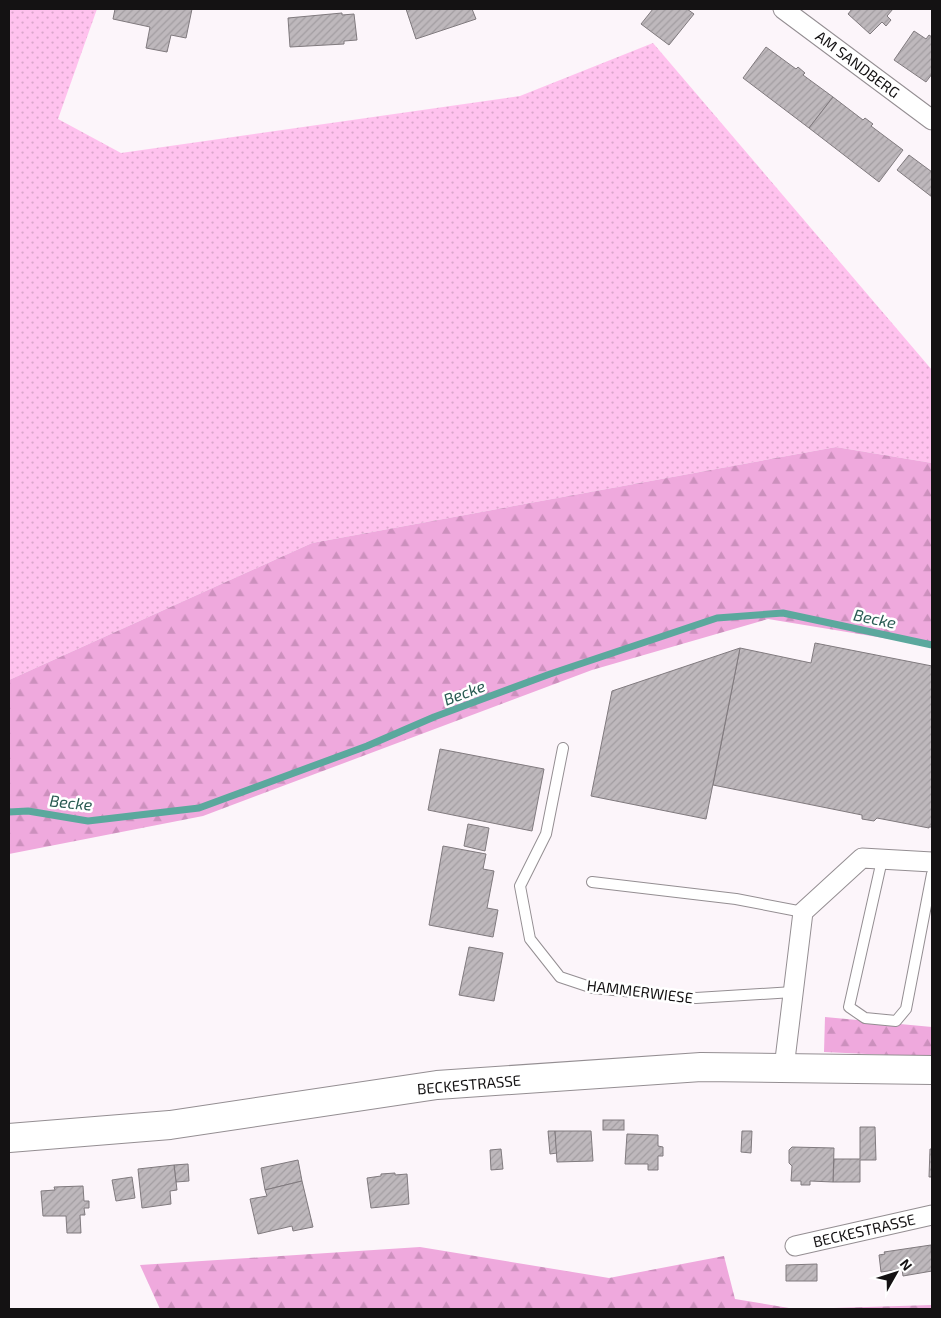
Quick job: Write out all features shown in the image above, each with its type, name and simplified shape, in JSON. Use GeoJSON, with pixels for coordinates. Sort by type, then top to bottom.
{"type":"FeatureCollection","features":[{"type":"Feature","properties":{"kind":"main road","name":"BECKESTRASSE"},"geometry":{"type":"LineString","coordinates":[[9,1138],[170,1125],[437,1085],[701,1067],[932,1070]]}},
{"type":"Feature","properties":{"kind":"street","name":"AM SANDBERG"},"geometry":{"type":"LineString","coordinates":[[783,9],[932,120]]}},
{"type":"Feature","properties":{"kind":"street"},"geometry":{"type":"LineString","coordinates":[[784,1068],[803,912],[862,858],[932,862]]}},
{"type":"Feature","properties":{"kind":"street","name":"BECKESTRASSE"},"geometry":{"type":"LineString","coordinates":[[795,1246],[932,1214]]}},
{"type":"Feature","properties":{"kind":"lane","name":"HAMMERWIESE"},"geometry":{"type":"LineString","coordinates":[[563,748],[546,834],[520,886],[530,939],[560,977],[593,988],[696,998],[793,992]]}},
{"type":"Feature","properties":{"kind":"lane"},"geometry":{"type":"LineString","coordinates":[[882,860],[849,1007],[865,1018],[896,1021],[906,1009],[932,874]]}},
{"type":"Feature","properties":{"kind":"lane"},"geometry":{"type":"LineString","coordinates":[[592,882],[736,899],[803,912]]}},
{"type":"Feature","properties":{"kind":"shaded area"},"geometry":{"type":"Polygon","coordinates":[[[9,9],[97,9],[58,119],[121,153],[520,96],[653,43],[932,370],[932,463],[836,447],[312,543],[9,680],[9,9]]]}},
{"type":"Feature","properties":{"kind":"green space"},"geometry":{"type":"Polygon","coordinates":[[[836,447],[932,463],[932,646],[768,619],[592,670],[203,816],[9,854],[9,680],[312,543],[836,447]]]}},
{"type":"Feature","properties":{"kind":"green space"},"geometry":{"type":"Polygon","coordinates":[[[825,1017],[932,1027],[932,1057],[824,1052],[825,1017]]]}},
{"type":"Feature","properties":{"kind":"green space"},"geometry":{"type":"Polygon","coordinates":[[[420,1247],[609,1278],[724,1256],[735,1299],[795,1309],[160,1309],[140,1265],[420,1247]]]}},
{"type":"Feature","properties":{"kind":"green space"},"geometry":{"type":"Polygon","coordinates":[[[932,1305],[932,1309],[801,1309],[932,1305]]]}},
{"type":"Feature","properties":{"kind":"building"},"geometry":{"type":"Polygon","coordinates":[[[115,9],[192,9],[186,38],[171,35],[167,52],[146,48],[150,27],[113,19],[115,9]]]}},
{"type":"Feature","properties":{"kind":"building"},"geometry":{"type":"Polygon","coordinates":[[[406,9],[472,9],[476,19],[416,39],[406,9]]]}},
{"type":"Feature","properties":{"kind":"building"},"geometry":{"type":"Polygon","coordinates":[[[653,9],[687,9],[694,14],[669,45],[641,24],[653,9]]]}},
{"type":"Feature","properties":{"kind":"building"},"geometry":{"type":"Polygon","coordinates":[[[852,9],[893,9],[887,16],[891,20],[886,26],[882,22],[870,34],[848,14],[852,9]]]}},
{"type":"Feature","properties":{"kind":"building"},"geometry":{"type":"Polygon","coordinates":[[[342,13],[342,15],[354,14],[357,40],[344,41],[344,44],[290,47],[288,18],[342,13]]]}},
{"type":"Feature","properties":{"kind":"building"},"geometry":{"type":"Polygon","coordinates":[[[914,31],[926,39],[929,35],[932,37],[932,74],[926,82],[894,60],[914,31]]]}},
{"type":"Feature","properties":{"kind":"building"},"geometry":{"type":"Polygon","coordinates":[[[766,47],[796,69],[798,67],[805,73],[803,75],[833,97],[809,128],[743,78],[766,47]]]}},
{"type":"Feature","properties":{"kind":"building"},"geometry":{"type":"Polygon","coordinates":[[[833,97],[863,120],[865,118],[873,124],[871,126],[903,150],[879,182],[809,128],[833,97]]]}},
{"type":"Feature","properties":{"kind":"building"},"geometry":{"type":"Polygon","coordinates":[[[909,155],[932,172],[932,197],[897,170],[909,155]]]}},
{"type":"Feature","properties":{"kind":"building"},"geometry":{"type":"Polygon","coordinates":[[[815,643],[932,666],[932,827],[877,818],[874,821],[862,819],[862,815],[713,785],[740,648],[811,663],[815,643]]]}},
{"type":"Feature","properties":{"kind":"building"},"geometry":{"type":"Polygon","coordinates":[[[740,648],[706,819],[591,796],[612,691],[740,648]]]}},
{"type":"Feature","properties":{"kind":"building"},"geometry":{"type":"Polygon","coordinates":[[[440,749],[544,769],[532,831],[428,810],[440,749]]]}},
{"type":"Feature","properties":{"kind":"building"},"geometry":{"type":"Polygon","coordinates":[[[468,824],[489,828],[485,851],[464,846],[468,824]]]}},
{"type":"Feature","properties":{"kind":"building"},"geometry":{"type":"Polygon","coordinates":[[[443,846],[486,854],[483,869],[494,871],[487,908],[498,910],[493,937],[429,925],[443,846]]]}},
{"type":"Feature","properties":{"kind":"building"},"geometry":{"type":"Polygon","coordinates":[[[469,947],[503,953],[494,1001],[459,995],[469,947]]]}},
{"type":"Feature","properties":{"kind":"building"},"geometry":{"type":"Polygon","coordinates":[[[603,1120],[624,1120],[624,1130],[603,1130],[603,1120]]]}},
{"type":"Feature","properties":{"kind":"building"},"geometry":{"type":"Polygon","coordinates":[[[860,1127],[875,1127],[876,1160],[860,1160],[860,1182],[833,1182],[834,1159],[860,1159],[860,1127]]]}},
{"type":"Feature","properties":{"kind":"building"},"geometry":{"type":"Polygon","coordinates":[[[548,1131],[555,1131],[557,1153],[550,1154],[548,1131]]]}},
{"type":"Feature","properties":{"kind":"building"},"geometry":{"type":"Polygon","coordinates":[[[555,1131],[591,1131],[593,1161],[557,1162],[555,1131]]]}},
{"type":"Feature","properties":{"kind":"building"},"geometry":{"type":"Polygon","coordinates":[[[742,1131],[752,1131],[751,1153],[741,1152],[742,1131]]]}},
{"type":"Feature","properties":{"kind":"building"},"geometry":{"type":"Polygon","coordinates":[[[627,1134],[658,1135],[658,1146],[663,1147],[663,1156],[658,1156],[658,1170],[648,1170],[648,1164],[625,1164],[627,1134]]]}},
{"type":"Feature","properties":{"kind":"building"},"geometry":{"type":"Polygon","coordinates":[[[792,1147],[834,1148],[833,1182],[810,1181],[810,1185],[801,1185],[801,1181],[791,1181],[792,1166],[789,1163],[789,1150],[792,1147]]]}},
{"type":"Feature","properties":{"kind":"building"},"geometry":{"type":"Polygon","coordinates":[[[501,1149],[503,1169],[491,1170],[490,1150],[501,1149]]]}},
{"type":"Feature","properties":{"kind":"building"},"geometry":{"type":"Polygon","coordinates":[[[930,1149],[932,1149],[932,1177],[929,1177],[930,1149]]]}},
{"type":"Feature","properties":{"kind":"building"},"geometry":{"type":"Polygon","coordinates":[[[298,1160],[302,1181],[265,1190],[261,1168],[298,1160]]]}},
{"type":"Feature","properties":{"kind":"building"},"geometry":{"type":"Polygon","coordinates":[[[188,1164],[189,1181],[176,1182],[174,1165],[188,1164]]]}},
{"type":"Feature","properties":{"kind":"building"},"geometry":{"type":"Polygon","coordinates":[[[174,1165],[177,1190],[170,1191],[171,1204],[142,1208],[138,1169],[174,1165]]]}},
{"type":"Feature","properties":{"kind":"building"},"geometry":{"type":"Polygon","coordinates":[[[395,1173],[395,1175],[407,1174],[409,1204],[371,1208],[367,1178],[395,1173]]]}},
{"type":"Feature","properties":{"kind":"building"},"geometry":{"type":"Polygon","coordinates":[[[132,1177],[135,1198],[116,1201],[112,1180],[132,1177]]]}},
{"type":"Feature","properties":{"kind":"building"},"geometry":{"type":"Polygon","coordinates":[[[302,1181],[313,1227],[293,1231],[292,1226],[258,1234],[250,1199],[267,1196],[265,1190],[302,1181]]]}},
{"type":"Feature","properties":{"kind":"building"},"geometry":{"type":"Polygon","coordinates":[[[83,1186],[84,1201],[89,1201],[89,1208],[84,1208],[85,1215],[80,1215],[81,1233],[67,1233],[66,1216],[43,1216],[41,1191],[55,1190],[54,1187],[83,1186]]]}},
{"type":"Feature","properties":{"kind":"building"},"geometry":{"type":"Polygon","coordinates":[[[931,1245],[932,1271],[903,1276],[902,1269],[881,1272],[879,1255],[885,1254],[884,1252],[931,1245]]]}},
{"type":"Feature","properties":{"kind":"building"},"geometry":{"type":"Polygon","coordinates":[[[817,1264],[817,1281],[786,1281],[786,1265],[817,1264]]]}},
{"type":"Feature","properties":{"kind":"waterway","name":"Becke"},"geometry":{"type":"LineString","coordinates":[[9,812],[28,811],[88,821],[199,808],[367,746],[434,717],[550,674],[717,618],[783,613],[932,645]]}}]}
